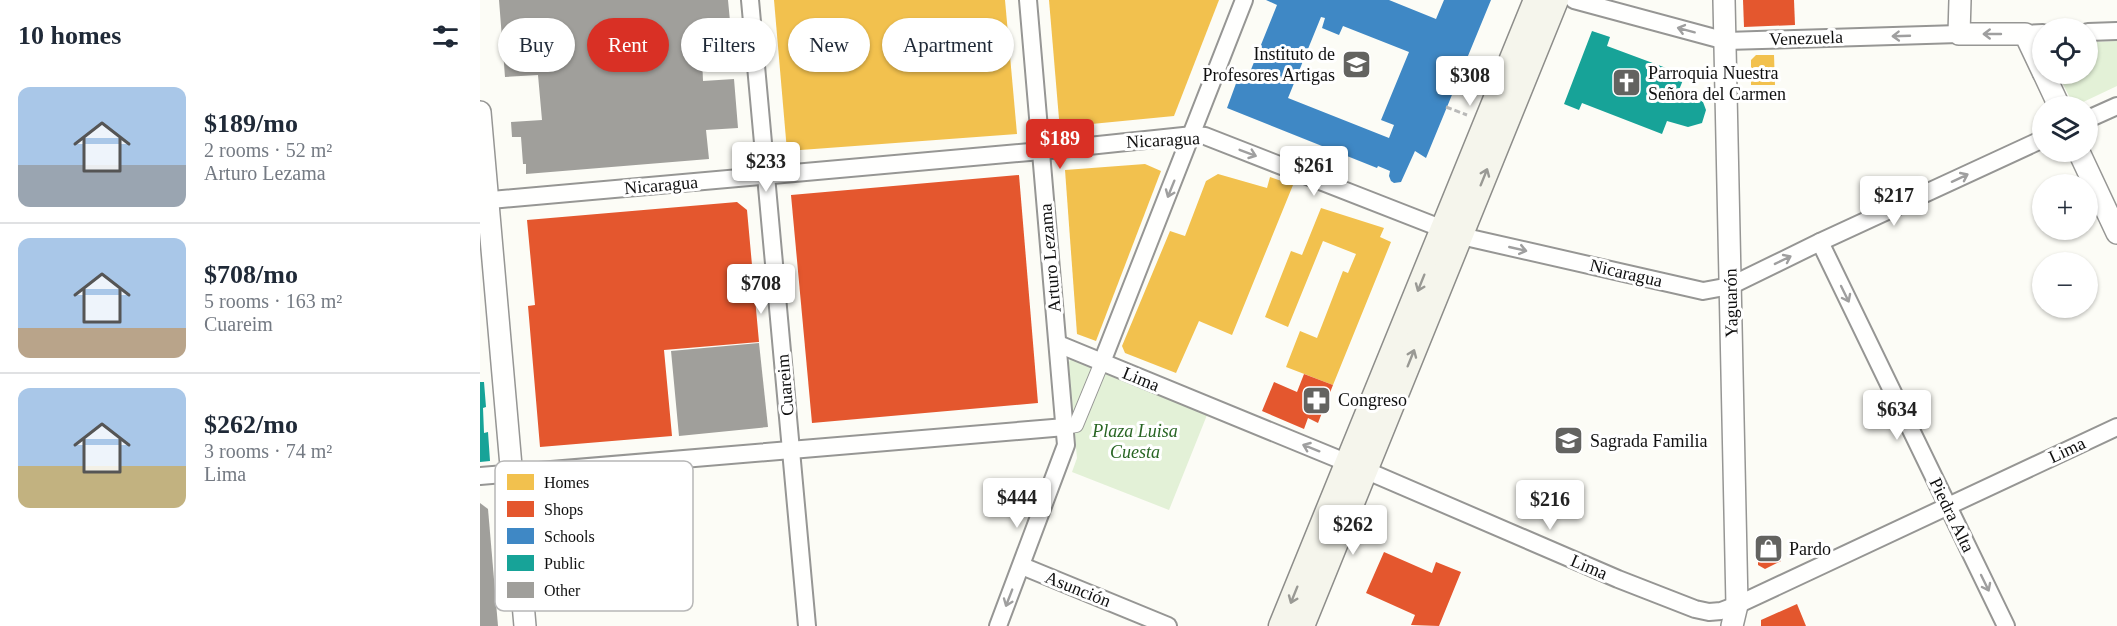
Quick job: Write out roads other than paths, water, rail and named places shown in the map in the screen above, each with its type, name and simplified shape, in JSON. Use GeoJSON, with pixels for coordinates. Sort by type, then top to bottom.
{"type":"FeatureCollection","features":[{"type":"Feature","properties":{"kind":"main road"},"geometry":{"type":"LineString","coordinates":[[1452,232],[1536,0]]}},
{"type":"Feature","properties":{"kind":"main road"},"geometry":{"type":"LineString","coordinates":[[1281,626],[1356,466],[1452,232],[1556,0]]}},
{"type":"Feature","properties":{"kind":"main road"},"geometry":{"type":"LineString","coordinates":[[1302,626],[1356,466]]}},
{"type":"Feature","properties":{"kind":"street","name":"Cuareim"},"geometry":{"type":"LineString","coordinates":[[750,0],[807,626]]}},
{"type":"Feature","properties":{"kind":"street","name":"Arturo Lezama"},"geometry":{"type":"LineString","coordinates":[[1022,566],[1066,445],[1028,0]]}},
{"type":"Feature","properties":{"kind":"street"},"geometry":{"type":"LineString","coordinates":[[651,461],[1076,425],[1244,0]]}},
{"type":"Feature","properties":{"kind":"street","name":"Venezuela"},"geometry":{"type":"LineString","coordinates":[[1574,0],[1726,41],[2032,34]]}},
{"type":"Feature","properties":{"kind":"street","name":"Yaguarón"},"geometry":{"type":"LineString","coordinates":[[1724,0],[1735,616],[1744,626]]}},
{"type":"Feature","properties":{"kind":"street"},"geometry":{"type":"LineString","coordinates":[[1959,34],[1960,0]]}},
{"type":"Feature","properties":{"kind":"street"},"geometry":{"type":"LineString","coordinates":[[2098,32],[2117,32]]}},
{"type":"Feature","properties":{"kind":"street"},"geometry":{"type":"LineString","coordinates":[[2098,114],[2117,105]]}},
{"type":"Feature","properties":{"kind":"street"},"geometry":{"type":"LineString","coordinates":[[480,112],[484,201],[510,461]]}},
{"type":"Feature","properties":{"kind":"street","name":"Nicaragua"},"geometry":{"type":"LineString","coordinates":[[484,201],[1041,151],[1192,135],[1205,136],[1452,232],[1703,291],[1730,286],[2032,144]]}},
{"type":"Feature","properties":{"kind":"street"},"geometry":{"type":"LineString","coordinates":[[2084,162],[2117,233]]}},
{"type":"Feature","properties":{"kind":"street","name":"Piedra Alta"},"geometry":{"type":"LineString","coordinates":[[1820,242],[2006,626]]}},
{"type":"Feature","properties":{"kind":"street","name":"Lima"},"geometry":{"type":"LineString","coordinates":[[1058,344],[1356,466],[1618,579],[1695,609],[1735,616],[1948,506],[2117,427]]}},
{"type":"Feature","properties":{"kind":"street"},"geometry":{"type":"LineString","coordinates":[[480,476],[495,475]]}},
{"type":"Feature","properties":{"kind":"street"},"geometry":{"type":"LineString","coordinates":[[998,626],[1022,566]]}},
{"type":"Feature","properties":{"kind":"street","name":"Asunción"},"geometry":{"type":"LineString","coordinates":[[1022,566],[1168,626]]}},
{"type":"Feature","properties":{"kind":"street"},"geometry":{"type":"LineString","coordinates":[[524,611],[525,626]]}},
{"type":"Feature","properties":{"kind":"place","name":"Instituto de Profesores Artigas"},"geometry":{"type":"Point","coordinates":[1356,64]}},
{"type":"Feature","properties":{"kind":"place","name":"Parroquia Nuestra Señora del Carmen"},"geometry":{"type":"Point","coordinates":[1627,83]}},
{"type":"Feature","properties":{"kind":"place","name":"Congreso"},"geometry":{"type":"Point","coordinates":[1317,400]}},
{"type":"Feature","properties":{"kind":"place","name":"Sagrada Familia"},"geometry":{"type":"Point","coordinates":[1569,441]}},
{"type":"Feature","properties":{"kind":"place","name":"Pardo"},"geometry":{"type":"Point","coordinates":[1768,549]}},
{"type":"Feature","properties":{"kind":"park label","name":"Plaza Luisa Cuesta"},"geometry":{"type":"Point","coordinates":[1135,441]}}]}
